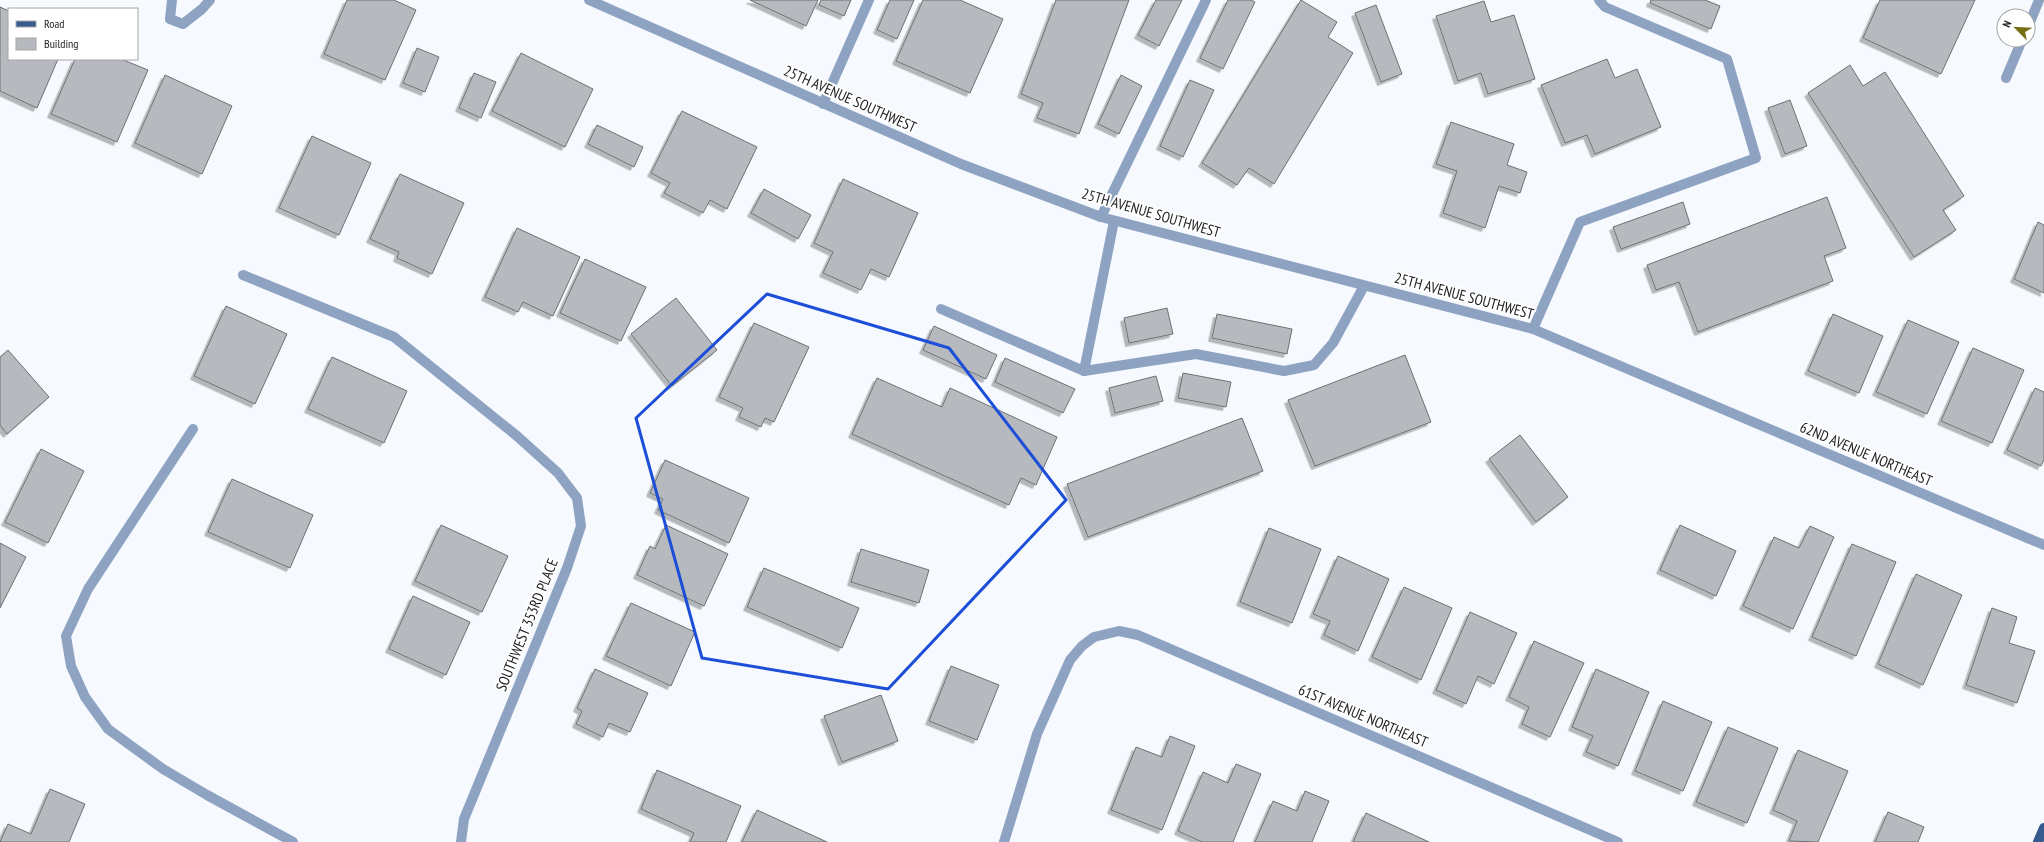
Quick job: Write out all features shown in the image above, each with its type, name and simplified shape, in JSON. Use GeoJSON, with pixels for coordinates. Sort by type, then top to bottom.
{"type":"FeatureCollection","features":[{"type":"Feature","properties":{"kind":"main road"},"geometry":{"type":"LineString","coordinates":[[2038,842],[2044,828]]}},
{"type":"Feature","properties":{"kind":"street"},"geometry":{"type":"LineString","coordinates":[[172,0],[170,19],[183,24],[202,9],[210,0]]}},
{"type":"Feature","properties":{"kind":"street","name":"25TH AVENUE SOUTHWEST"},"geometry":{"type":"LineString","coordinates":[[589,0],[961,164],[1101,217],[1533,329],[1676,389]]}},
{"type":"Feature","properties":{"kind":"street"},"geometry":{"type":"LineString","coordinates":[[823,104],[869,0]]}},
{"type":"Feature","properties":{"kind":"street"},"geometry":{"type":"LineString","coordinates":[[1101,217],[1206,0]]}},
{"type":"Feature","properties":{"kind":"street"},"geometry":{"type":"LineString","coordinates":[[1533,329],[1580,222],[1756,158],[1727,59],[1605,7],[1599,0]]}},
{"type":"Feature","properties":{"kind":"street"},"geometry":{"type":"LineString","coordinates":[[2006,78],[2019,48]]}},
{"type":"Feature","properties":{"kind":"street"},"geometry":{"type":"LineString","coordinates":[[1084,371],[1114,220]]}},
{"type":"Feature","properties":{"kind":"street","name":"SOUTHWEST 353RD PLACE"},"geometry":{"type":"LineString","coordinates":[[243,275],[394,337],[517,436],[558,473],[577,498],[581,526],[567,568],[464,819],[461,842]]}},
{"type":"Feature","properties":{"kind":"street"},"geometry":{"type":"LineString","coordinates":[[941,309],[1084,371],[1196,354],[1284,371],[1314,366],[1333,344],[1364,286]]}},
{"type":"Feature","properties":{"kind":"street","name":"62ND AVENUE NORTHEAST"},"geometry":{"type":"LineString","coordinates":[[1676,389],[2044,545]]}},
{"type":"Feature","properties":{"kind":"street"},"geometry":{"type":"LineString","coordinates":[[193,429],[88,590],[66,636],[71,666],[85,697],[108,729],[169,772],[293,842]]}},
{"type":"Feature","properties":{"kind":"street","name":"61ST AVENUE NORTHEAST"},"geometry":{"type":"LineString","coordinates":[[1004,842],[1037,734],[1070,660],[1082,646],[1094,637],[1119,631],[1138,635],[1618,842]]}},
{"type":"Feature","properties":{"kind":"highlighted area"},"geometry":{"type":"Polygon","coordinates":[[[767,294],[949,348],[1066,500],[888,689],[702,658],[636,418],[767,294]]]}},
{"type":"Feature","properties":{"kind":"building"},"geometry":{"type":"Polygon","coordinates":[[[347,0],[394,0],[416,10],[385,80],[324,54],[347,0]]]}},
{"type":"Feature","properties":{"kind":"building"},"geometry":{"type":"Polygon","coordinates":[[[750,0],[818,0],[806,26],[750,0]]]}},
{"type":"Feature","properties":{"kind":"building"},"geometry":{"type":"Polygon","coordinates":[[[821,0],[851,0],[844,16],[819,5],[821,0]]]}},
{"type":"Feature","properties":{"kind":"building"},"geometry":{"type":"Polygon","coordinates":[[[890,0],[914,0],[897,39],[877,30],[890,0]]]}},
{"type":"Feature","properties":{"kind":"building"},"geometry":{"type":"Polygon","coordinates":[[[923,0],[960,0],[1003,19],[970,93],[896,61],[923,0]]]}},
{"type":"Feature","properties":{"kind":"building"},"geometry":{"type":"Polygon","coordinates":[[[1056,0],[1129,0],[1079,134],[1037,118],[1043,103],[1021,94],[1056,0]]]}},
{"type":"Feature","properties":{"kind":"building"},"geometry":{"type":"Polygon","coordinates":[[[1156,0],[1182,0],[1159,46],[1138,35],[1156,0]]]}},
{"type":"Feature","properties":{"kind":"building"},"geometry":{"type":"Polygon","coordinates":[[[1228,0],[1251,0],[1255,2],[1223,69],[1200,58],[1228,0]]]}},
{"type":"Feature","properties":{"kind":"building"},"geometry":{"type":"Polygon","coordinates":[[[1301,0],[1337,22],[1328,37],[1353,53],[1274,184],[1249,168],[1237,185],[1202,163],[1301,0]]]}},
{"type":"Feature","properties":{"kind":"building"},"geometry":{"type":"Polygon","coordinates":[[[1651,0],[1705,0],[1720,6],[1711,29],[1650,3],[1651,0]]]}},
{"type":"Feature","properties":{"kind":"building"},"geometry":{"type":"Polygon","coordinates":[[[1880,0],[1975,0],[1941,74],[1863,38],[1880,0]]]}},
{"type":"Feature","properties":{"kind":"building"},"geometry":{"type":"Polygon","coordinates":[[[1484,1],[1491,22],[1514,15],[1535,79],[1488,94],[1481,73],[1458,81],[1436,16],[1484,1]]]}},
{"type":"Feature","properties":{"kind":"building"},"geometry":{"type":"Polygon","coordinates":[[[1376,5],[1402,74],[1381,82],[1355,13],[1376,5]]]}},
{"type":"Feature","properties":{"kind":"building"},"geometry":{"type":"Polygon","coordinates":[[[0,7],[8,11],[8,60],[58,60],[37,108],[0,91],[0,7]]]}},
{"type":"Feature","properties":{"kind":"building"},"geometry":{"type":"Polygon","coordinates":[[[417,48],[439,57],[425,92],[403,83],[417,48]]]}},
{"type":"Feature","properties":{"kind":"building"},"geometry":{"type":"Polygon","coordinates":[[[521,53],[593,89],[565,147],[492,111],[521,53]]]}},
{"type":"Feature","properties":{"kind":"building"},"geometry":{"type":"Polygon","coordinates":[[[1607,59],[1615,78],[1637,69],[1661,127],[1595,154],[1587,135],[1565,143],[1541,85],[1607,59]]]}},
{"type":"Feature","properties":{"kind":"building"},"geometry":{"type":"Polygon","coordinates":[[[75,60],[123,60],[148,70],[117,142],[51,114],[75,60]]]}},
{"type":"Feature","properties":{"kind":"building"},"geometry":{"type":"Polygon","coordinates":[[[1850,65],[1863,86],[1885,72],[1964,196],[1943,210],[1956,230],[1914,257],[1808,93],[1850,65]]]}},
{"type":"Feature","properties":{"kind":"building"},"geometry":{"type":"Polygon","coordinates":[[[474,73],[496,82],[481,118],[459,108],[474,73]]]}},
{"type":"Feature","properties":{"kind":"building"},"geometry":{"type":"Polygon","coordinates":[[[165,75],[232,106],[202,174],[135,143],[165,75]]]}},
{"type":"Feature","properties":{"kind":"building"},"geometry":{"type":"Polygon","coordinates":[[[1121,75],[1142,86],[1119,134],[1098,124],[1121,75]]]}},
{"type":"Feature","properties":{"kind":"building"},"geometry":{"type":"Polygon","coordinates":[[[1190,80],[1214,90],[1183,157],[1160,146],[1190,80]]]}},
{"type":"Feature","properties":{"kind":"building"},"geometry":{"type":"Polygon","coordinates":[[[1790,100],[1807,146],[1785,154],[1768,108],[1790,100]]]}},
{"type":"Feature","properties":{"kind":"building"},"geometry":{"type":"Polygon","coordinates":[[[682,111],[757,147],[727,209],[710,200],[703,213],[664,193],[670,183],[651,173],[682,111]]]}},
{"type":"Feature","properties":{"kind":"building"},"geometry":{"type":"Polygon","coordinates":[[[1451,122],[1514,144],[1507,165],[1527,172],[1520,193],[1499,186],[1485,228],[1443,213],[1457,171],[1436,164],[1451,122]]]}},
{"type":"Feature","properties":{"kind":"building"},"geometry":{"type":"Polygon","coordinates":[[[597,125],[643,147],[634,167],[588,144],[597,125]]]}},
{"type":"Feature","properties":{"kind":"building"},"geometry":{"type":"Polygon","coordinates":[[[312,136],[371,163],[339,235],[279,208],[312,136]]]}},
{"type":"Feature","properties":{"kind":"building"},"geometry":{"type":"Polygon","coordinates":[[[400,174],[464,203],[432,274],[397,258],[399,252],[370,239],[400,174]]]}},
{"type":"Feature","properties":{"kind":"building"},"geometry":{"type":"Polygon","coordinates":[[[843,179],[918,213],[889,277],[871,269],[861,290],[823,273],[833,252],[814,243],[843,179]]]}},
{"type":"Feature","properties":{"kind":"building"},"geometry":{"type":"Polygon","coordinates":[[[764,189],[811,215],[798,239],[751,213],[764,189]]]}},
{"type":"Feature","properties":{"kind":"building"},"geometry":{"type":"Polygon","coordinates":[[[1827,197],[1846,248],[1824,256],[1833,281],[1698,332],[1679,282],[1656,290],[1647,265],[1827,197]]]}},
{"type":"Feature","properties":{"kind":"building"},"geometry":{"type":"Polygon","coordinates":[[[1683,202],[1690,224],[1621,249],[1613,227],[1683,202]]]}},
{"type":"Feature","properties":{"kind":"building"},"geometry":{"type":"Polygon","coordinates":[[[2038,222],[2044,225],[2044,293],[2014,279],[2038,222]]]}},
{"type":"Feature","properties":{"kind":"building"},"geometry":{"type":"Polygon","coordinates":[[[517,228],[580,257],[553,316],[523,302],[518,312],[485,297],[517,228]]]}},
{"type":"Feature","properties":{"kind":"building"},"geometry":{"type":"Polygon","coordinates":[[[585,259],[646,287],[621,341],[560,313],[585,259]]]}},
{"type":"Feature","properties":{"kind":"building"},"geometry":{"type":"Polygon","coordinates":[[[676,298],[717,350],[672,386],[631,334],[676,298]]]}},
{"type":"Feature","properties":{"kind":"building"},"geometry":{"type":"Polygon","coordinates":[[[226,306],[287,334],[255,404],[194,376],[226,306]]]}},
{"type":"Feature","properties":{"kind":"building"},"geometry":{"type":"Polygon","coordinates":[[[1167,308],[1173,334],[1129,343],[1124,318],[1167,308]]]}},
{"type":"Feature","properties":{"kind":"building"},"geometry":{"type":"Polygon","coordinates":[[[1217,314],[1292,329],[1287,354],[1212,338],[1217,314]]]}},
{"type":"Feature","properties":{"kind":"building"},"geometry":{"type":"Polygon","coordinates":[[[1833,314],[1883,336],[1859,393],[1808,371],[1833,314]]]}},
{"type":"Feature","properties":{"kind":"building"},"geometry":{"type":"Polygon","coordinates":[[[1908,320],[1959,342],[1927,414],[1876,392],[1908,320]]]}},
{"type":"Feature","properties":{"kind":"building"},"geometry":{"type":"Polygon","coordinates":[[[754,323],[809,347],[774,422],[765,418],[761,427],[739,417],[743,408],[719,397],[754,323]]]}},
{"type":"Feature","properties":{"kind":"building"},"geometry":{"type":"Polygon","coordinates":[[[934,326],[997,355],[986,379],[923,350],[934,326]]]}},
{"type":"Feature","properties":{"kind":"building"},"geometry":{"type":"Polygon","coordinates":[[[1973,348],[2024,370],[1992,443],[1941,421],[1973,348]]]}},
{"type":"Feature","properties":{"kind":"building"},"geometry":{"type":"Polygon","coordinates":[[[8,350],[49,397],[7,434],[0,425],[0,357],[8,350]]]}},
{"type":"Feature","properties":{"kind":"building"},"geometry":{"type":"Polygon","coordinates":[[[1405,355],[1431,422],[1315,466],[1288,400],[1405,355]]]}},
{"type":"Feature","properties":{"kind":"building"},"geometry":{"type":"Polygon","coordinates":[[[332,357],[407,391],[384,443],[308,409],[332,357]]]}},
{"type":"Feature","properties":{"kind":"building"},"geometry":{"type":"Polygon","coordinates":[[[1005,358],[1075,389],[1063,413],[995,382],[1005,358]]]}},
{"type":"Feature","properties":{"kind":"building"},"geometry":{"type":"Polygon","coordinates":[[[1183,373],[1231,382],[1226,407],[1178,398],[1183,373]]]}},
{"type":"Feature","properties":{"kind":"building"},"geometry":{"type":"Polygon","coordinates":[[[1156,376],[1163,401],[1115,413],[1109,388],[1156,376]]]}},
{"type":"Feature","properties":{"kind":"building"},"geometry":{"type":"Polygon","coordinates":[[[877,378],[942,407],[950,388],[1057,437],[1036,485],[1021,478],[1009,505],[852,434],[877,378]]]}},
{"type":"Feature","properties":{"kind":"building"},"geometry":{"type":"Polygon","coordinates":[[[2035,388],[2044,392],[2044,460],[2041,466],[2007,450],[2035,388]]]}},
{"type":"Feature","properties":{"kind":"building"},"geometry":{"type":"Polygon","coordinates":[[[1242,418],[1263,471],[1088,537],[1067,484],[1242,418]]]}},
{"type":"Feature","properties":{"kind":"building"},"geometry":{"type":"Polygon","coordinates":[[[1520,435],[1568,497],[1536,522],[1489,459],[1520,435]]]}},
{"type":"Feature","properties":{"kind":"building"},"geometry":{"type":"Polygon","coordinates":[[[41,449],[84,471],[48,543],[5,522],[41,449]]]}},
{"type":"Feature","properties":{"kind":"building"},"geometry":{"type":"Polygon","coordinates":[[[665,460],[749,498],[729,543],[658,510],[663,499],[650,493],[665,460]]]}},
{"type":"Feature","properties":{"kind":"building"},"geometry":{"type":"Polygon","coordinates":[[[232,479],[313,515],[290,568],[208,532],[232,479]]]}},
{"type":"Feature","properties":{"kind":"building"},"geometry":{"type":"Polygon","coordinates":[[[441,525],[508,556],[482,612],[415,581],[441,525]]]}},
{"type":"Feature","properties":{"kind":"building"},"geometry":{"type":"Polygon","coordinates":[[[666,525],[728,554],[704,606],[637,575],[650,546],[655,549],[666,525]]]}},
{"type":"Feature","properties":{"kind":"building"},"geometry":{"type":"Polygon","coordinates":[[[1680,525],[1736,551],[1716,596],[1660,570],[1680,525]]]}},
{"type":"Feature","properties":{"kind":"building"},"geometry":{"type":"Polygon","coordinates":[[[1810,526],[1834,537],[1793,629],[1743,606],[1774,537],[1799,548],[1810,526]]]}},
{"type":"Feature","properties":{"kind":"building"},"geometry":{"type":"Polygon","coordinates":[[[1269,528],[1321,549],[1292,623],[1240,602],[1269,528]]]}},
{"type":"Feature","properties":{"kind":"building"},"geometry":{"type":"Polygon","coordinates":[[[0,543],[26,557],[0,608],[0,543]]]}},
{"type":"Feature","properties":{"kind":"building"},"geometry":{"type":"Polygon","coordinates":[[[1852,544],[1896,562],[1856,656],[1812,637],[1852,544]]]}},
{"type":"Feature","properties":{"kind":"building"},"geometry":{"type":"Polygon","coordinates":[[[861,549],[929,570],[919,603],[851,582],[861,549]]]}},
{"type":"Feature","properties":{"kind":"building"},"geometry":{"type":"Polygon","coordinates":[[[1338,556],[1389,579],[1358,651],[1324,635],[1330,621],[1313,614],[1338,556]]]}},
{"type":"Feature","properties":{"kind":"building"},"geometry":{"type":"Polygon","coordinates":[[[764,568],[859,608],[842,648],[747,607],[764,568]]]}},
{"type":"Feature","properties":{"kind":"building"},"geometry":{"type":"Polygon","coordinates":[[[1916,574],[1962,595],[1923,685],[1878,664],[1916,574]]]}},
{"type":"Feature","properties":{"kind":"building"},"geometry":{"type":"Polygon","coordinates":[[[1404,587],[1452,608],[1421,680],[1372,657],[1404,587]]]}},
{"type":"Feature","properties":{"kind":"building"},"geometry":{"type":"Polygon","coordinates":[[[413,596],[470,622],[446,675],[389,649],[413,596]]]}},
{"type":"Feature","properties":{"kind":"building"},"geometry":{"type":"Polygon","coordinates":[[[631,603],[695,632],[671,686],[606,656],[631,603]]]}},
{"type":"Feature","properties":{"kind":"building"},"geometry":{"type":"Polygon","coordinates":[[[1992,608],[2017,617],[2009,643],[2035,651],[2017,703],[1966,685],[1992,608]]]}},
{"type":"Feature","properties":{"kind":"building"},"geometry":{"type":"Polygon","coordinates":[[[1470,612],[1517,633],[1494,684],[1478,676],[1466,704],[1436,690],[1470,612]]]}},
{"type":"Feature","properties":{"kind":"building"},"geometry":{"type":"Polygon","coordinates":[[[1534,641],[1584,663],[1550,737],[1522,724],[1529,707],[1509,697],[1534,641]]]}},
{"type":"Feature","properties":{"kind":"building"},"geometry":{"type":"Polygon","coordinates":[[[951,666],[999,685],[977,740],[929,721],[951,666]]]}},
{"type":"Feature","properties":{"kind":"building"},"geometry":{"type":"Polygon","coordinates":[[[595,669],[648,693],[630,732],[609,723],[603,737],[576,724],[582,711],[577,708],[595,669]]]}},
{"type":"Feature","properties":{"kind":"building"},"geometry":{"type":"Polygon","coordinates":[[[1596,669],[1649,692],[1618,766],[1586,752],[1593,736],[1572,727],[1596,669]]]}},
{"type":"Feature","properties":{"kind":"building"},"geometry":{"type":"Polygon","coordinates":[[[881,695],[898,741],[842,762],[824,716],[881,695]]]}},
{"type":"Feature","properties":{"kind":"building"},"geometry":{"type":"Polygon","coordinates":[[[1663,701],[1712,722],[1683,791],[1635,771],[1663,701]]]}},
{"type":"Feature","properties":{"kind":"building"},"geometry":{"type":"Polygon","coordinates":[[[1728,727],[1778,748],[1747,823],[1696,802],[1728,727]]]}},
{"type":"Feature","properties":{"kind":"building"},"geometry":{"type":"Polygon","coordinates":[[[1170,736],[1195,746],[1162,830],[1111,810],[1136,747],[1162,757],[1170,736]]]}},
{"type":"Feature","properties":{"kind":"building"},"geometry":{"type":"Polygon","coordinates":[[[1798,750],[1848,771],[1818,842],[1789,841],[1797,821],[1773,810],[1798,750]]]}},
{"type":"Feature","properties":{"kind":"building"},"geometry":{"type":"Polygon","coordinates":[[[1236,764],[1261,774],[1233,842],[1202,842],[1178,831],[1203,772],[1228,783],[1236,764]]]}},
{"type":"Feature","properties":{"kind":"building"},"geometry":{"type":"Polygon","coordinates":[[[657,770],[741,806],[726,842],[690,842],[694,833],[641,809],[657,770]]]}},
{"type":"Feature","properties":{"kind":"building"},"geometry":{"type":"Polygon","coordinates":[[[50,789],[85,804],[69,842],[0,842],[8,824],[31,834],[50,789]]]}},
{"type":"Feature","properties":{"kind":"building"},"geometry":{"type":"Polygon","coordinates":[[[1305,791],[1329,801],[1312,842],[1255,842],[1273,801],[1297,811],[1305,791]]]}},
{"type":"Feature","properties":{"kind":"building"},"geometry":{"type":"Polygon","coordinates":[[[757,810],[827,842],[742,842],[757,810]]]}},
{"type":"Feature","properties":{"kind":"building"},"geometry":{"type":"Polygon","coordinates":[[[1888,812],[1924,827],[1918,842],[1875,842],[1888,812]]]}},
{"type":"Feature","properties":{"kind":"building"},"geometry":{"type":"Polygon","coordinates":[[[1366,813],[1429,842],[1353,842],[1366,813]]]}}]}
